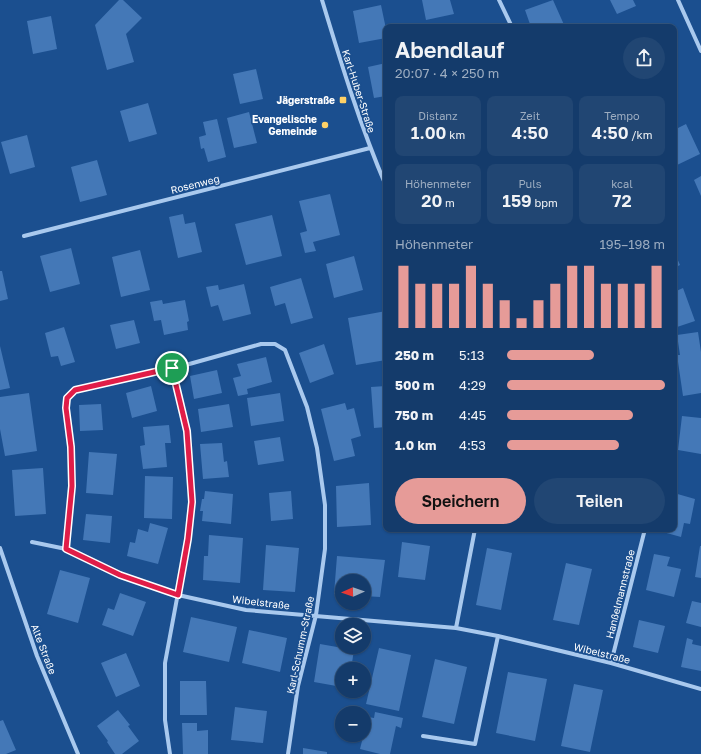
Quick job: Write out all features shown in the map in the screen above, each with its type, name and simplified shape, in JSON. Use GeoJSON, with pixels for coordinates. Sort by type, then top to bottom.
{"type":"FeatureCollection","features":[{"type":"Feature","properties":{"kind":"street","name":"Karl-Huber-Straße"},"geometry":{"type":"LineString","coordinates":[[322,0],[351,95],[383,179]]}},
{"type":"Feature","properties":{"kind":"street"},"geometry":{"type":"LineString","coordinates":[[499,0],[511,24]]}},
{"type":"Feature","properties":{"kind":"street"},"geometry":{"type":"LineString","coordinates":[[678,0],[701,51]]}},
{"type":"Feature","properties":{"kind":"street","name":"Rosenweg"},"geometry":{"type":"LineString","coordinates":[[24,236],[370,148]]}},
{"type":"Feature","properties":{"kind":"street","name":"Karl-Schumm-Straße"},"geometry":{"type":"LineString","coordinates":[[66,549],[72,486],[71,447],[66,408],[67,398],[75,390],[172,368],[261,344],[275,344],[285,350],[307,407],[317,448],[325,505],[325,549],[316,615],[298,686],[288,754]]}},
{"type":"Feature","properties":{"kind":"street"},"geometry":{"type":"LineString","coordinates":[[170,754],[165,720],[165,663],[188,539],[192,502],[187,431],[172,368]]}},
{"type":"Feature","properties":{"kind":"street"},"geometry":{"type":"LineString","coordinates":[[456,628],[474,532]]}},
{"type":"Feature","properties":{"kind":"street","name":"Hanßelmannstraße"},"geometry":{"type":"LineString","coordinates":[[611,663],[644,532]]}},
{"type":"Feature","properties":{"kind":"street","name":"Wibelstraße"},"geometry":{"type":"LineString","coordinates":[[32,542],[66,549],[120,575],[178,595],[246,610],[456,628],[498,636],[611,663],[701,689]]}},
{"type":"Feature","properties":{"kind":"street","name":"Alte Straße"},"geometry":{"type":"LineString","coordinates":[[0,548],[37,656],[78,754]]}},
{"type":"Feature","properties":{"kind":"street"},"geometry":{"type":"LineString","coordinates":[[424,736],[475,744],[498,636]]}},
{"type":"Feature","properties":{"kind":"building"},"geometry":{"type":"Polygon","coordinates":[[[119,0],[123,0],[142,18],[126,34],[134,62],[107,70],[95,25],[119,0]]]}},
{"type":"Feature","properties":{"kind":"building"},"geometry":{"type":"Polygon","coordinates":[[[422,0],[450,0],[454,14],[426,20],[422,0]]]}},
{"type":"Feature","properties":{"kind":"building"},"geometry":{"type":"Polygon","coordinates":[[[553,0],[564,24],[530,24],[525,10],[553,0]]]}},
{"type":"Feature","properties":{"kind":"building"},"geometry":{"type":"Polygon","coordinates":[[[610,0],[633,0],[636,6],[617,14],[610,0]]]}},
{"type":"Feature","properties":{"kind":"building"},"geometry":{"type":"Polygon","coordinates":[[[381,5],[385,24],[383,24],[383,39],[359,43],[353,11],[381,5]]]}},
{"type":"Feature","properties":{"kind":"building"},"geometry":{"type":"Polygon","coordinates":[[[51,16],[57,49],[33,54],[27,21],[51,16]]]}},
{"type":"Feature","properties":{"kind":"building"},"geometry":{"type":"Polygon","coordinates":[[[383,64],[383,96],[374,98],[368,67],[383,64]]]}},
{"type":"Feature","properties":{"kind":"building"},"geometry":{"type":"Polygon","coordinates":[[[256,69],[263,99],[240,104],[233,74],[256,69]]]}},
{"type":"Feature","properties":{"kind":"building"},"geometry":{"type":"Polygon","coordinates":[[[148,103],[157,134],[129,142],[120,111],[148,103]]]}},
{"type":"Feature","properties":{"kind":"building"},"geometry":{"type":"Polygon","coordinates":[[[249,112],[257,143],[234,148],[227,118],[249,112]]]}},
{"type":"Feature","properties":{"kind":"building"},"geometry":{"type":"Polygon","coordinates":[[[217,119],[226,157],[208,162],[204,148],[201,149],[199,137],[206,135],[203,122],[217,119]]]}},
{"type":"Feature","properties":{"kind":"building"},"geometry":{"type":"Polygon","coordinates":[[[686,124],[700,154],[677,165],[677,128],[686,124]]]}},
{"type":"Feature","properties":{"kind":"building"},"geometry":{"type":"Polygon","coordinates":[[[27,135],[35,167],[10,174],[1,142],[27,135]]]}},
{"type":"Feature","properties":{"kind":"building"},"geometry":{"type":"Polygon","coordinates":[[[97,160],[107,195],[80,202],[71,167],[97,160]]]}},
{"type":"Feature","properties":{"kind":"building"},"geometry":{"type":"Polygon","coordinates":[[[701,176],[701,196],[694,180],[701,176]]]}},
{"type":"Feature","properties":{"kind":"building"},"geometry":{"type":"Polygon","coordinates":[[[330,194],[340,235],[313,242],[316,251],[305,253],[300,233],[307,231],[299,201],[330,194]]]}},
{"type":"Feature","properties":{"kind":"building"},"geometry":{"type":"Polygon","coordinates":[[[183,214],[185,224],[195,222],[202,252],[178,258],[169,217],[183,214]]]}},
{"type":"Feature","properties":{"kind":"building"},"geometry":{"type":"Polygon","coordinates":[[[272,215],[282,256],[246,265],[235,224],[272,215]]]}},
{"type":"Feature","properties":{"kind":"building"},"geometry":{"type":"Polygon","coordinates":[[[71,248],[80,284],[50,292],[40,256],[71,248]]]}},
{"type":"Feature","properties":{"kind":"building"},"geometry":{"type":"Polygon","coordinates":[[[140,250],[150,290],[121,297],[112,257],[140,250]]]}},
{"type":"Feature","properties":{"kind":"building"},"geometry":{"type":"Polygon","coordinates":[[[354,256],[363,290],[334,298],[326,264],[354,256]]]}},
{"type":"Feature","properties":{"kind":"building"},"geometry":{"type":"Polygon","coordinates":[[[677,258],[680,265],[677,266],[677,258]]]}},
{"type":"Feature","properties":{"kind":"building"},"geometry":{"type":"Polygon","coordinates":[[[0,271],[2,271],[8,299],[0,301],[0,271]]]}},
{"type":"Feature","properties":{"kind":"building"},"geometry":{"type":"Polygon","coordinates":[[[301,278],[313,318],[291,324],[285,303],[275,306],[270,287],[301,278]]]}},
{"type":"Feature","properties":{"kind":"building"},"geometry":{"type":"Polygon","coordinates":[[[244,284],[251,314],[223,321],[218,305],[211,307],[206,287],[218,285],[219,290],[244,284]]]}},
{"type":"Feature","properties":{"kind":"building"},"geometry":{"type":"Polygon","coordinates":[[[683,288],[695,321],[677,327],[677,291],[683,288]]]}},
{"type":"Feature","properties":{"kind":"building"},"geometry":{"type":"Polygon","coordinates":[[[162,300],[163,304],[185,300],[189,321],[187,322],[188,330],[164,335],[161,320],[154,321],[150,302],[162,300]]]}},
{"type":"Feature","properties":{"kind":"building"},"geometry":{"type":"Polygon","coordinates":[[[383,312],[383,360],[356,365],[348,318],[383,312]]]}},
{"type":"Feature","properties":{"kind":"building"},"geometry":{"type":"Polygon","coordinates":[[[134,320],[140,343],[116,349],[110,325],[134,320]]]}},
{"type":"Feature","properties":{"kind":"building"},"geometry":{"type":"Polygon","coordinates":[[[64,327],[75,362],[61,366],[58,356],[51,357],[45,333],[64,327]]]}},
{"type":"Feature","properties":{"kind":"building"},"geometry":{"type":"Polygon","coordinates":[[[698,332],[701,352],[701,393],[683,396],[677,355],[680,355],[677,335],[698,332]]]}},
{"type":"Feature","properties":{"kind":"building"},"geometry":{"type":"Polygon","coordinates":[[[324,344],[334,374],[310,383],[299,353],[324,344]]]}},
{"type":"Feature","properties":{"kind":"building"},"geometry":{"type":"Polygon","coordinates":[[[0,346],[10,388],[0,390],[0,346]]]}},
{"type":"Feature","properties":{"kind":"building"},"geometry":{"type":"Polygon","coordinates":[[[266,357],[272,382],[247,389],[248,394],[238,396],[233,378],[241,376],[237,364],[266,357]]]}},
{"type":"Feature","properties":{"kind":"building"},"geometry":{"type":"Polygon","coordinates":[[[217,370],[222,393],[194,399],[190,376],[217,370]]]}},
{"type":"Feature","properties":{"kind":"building"},"geometry":{"type":"Polygon","coordinates":[[[151,386],[157,411],[132,418],[126,393],[151,386]]]}},
{"type":"Feature","properties":{"kind":"building"},"geometry":{"type":"Polygon","coordinates":[[[383,386],[383,427],[374,428],[371,387],[383,386]]]}},
{"type":"Feature","properties":{"kind":"building"},"geometry":{"type":"Polygon","coordinates":[[[29,393],[37,451],[5,456],[0,429],[0,397],[29,393]]]}},
{"type":"Feature","properties":{"kind":"building"},"geometry":{"type":"Polygon","coordinates":[[[280,393],[284,421],[251,426],[247,398],[280,393]]]}},
{"type":"Feature","properties":{"kind":"building"},"geometry":{"type":"Polygon","coordinates":[[[345,403],[347,410],[354,408],[361,436],[351,439],[355,456],[334,461],[321,409],[345,403]]]}},
{"type":"Feature","properties":{"kind":"building"},"geometry":{"type":"Polygon","coordinates":[[[101,404],[103,430],[80,431],[79,405],[101,404]]]}},
{"type":"Feature","properties":{"kind":"building"},"geometry":{"type":"Polygon","coordinates":[[[229,404],[233,427],[201,432],[198,409],[229,404]]]}},
{"type":"Feature","properties":{"kind":"building"},"geometry":{"type":"Polygon","coordinates":[[[682,416],[701,418],[701,454],[678,450],[682,416]]]}},
{"type":"Feature","properties":{"kind":"building"},"geometry":{"type":"Polygon","coordinates":[[[169,425],[171,443],[165,443],[167,467],[143,469],[140,446],[145,445],[143,427],[169,425]]]}},
{"type":"Feature","properties":{"kind":"building"},"geometry":{"type":"Polygon","coordinates":[[[280,437],[284,461],[258,465],[254,441],[280,437]]]}},
{"type":"Feature","properties":{"kind":"building"},"geometry":{"type":"Polygon","coordinates":[[[222,443],[224,462],[227,461],[229,477],[203,479],[200,444],[222,443]]]}},
{"type":"Feature","properties":{"kind":"building"},"geometry":{"type":"Polygon","coordinates":[[[89,452],[117,454],[113,495],[86,493],[89,452]]]}},
{"type":"Feature","properties":{"kind":"building"},"geometry":{"type":"Polygon","coordinates":[[[43,468],[46,514],[15,516],[12,470],[43,468]]]}},
{"type":"Feature","properties":{"kind":"building"},"geometry":{"type":"Polygon","coordinates":[[[145,476],[173,477],[172,519],[144,518],[145,476]]]}},
{"type":"Feature","properties":{"kind":"building"},"geometry":{"type":"Polygon","coordinates":[[[369,483],[371,525],[337,527],[336,486],[369,483]]]}},
{"type":"Feature","properties":{"kind":"building"},"geometry":{"type":"Polygon","coordinates":[[[205,491],[233,494],[231,524],[202,521],[203,511],[200,511],[205,491]]]}},
{"type":"Feature","properties":{"kind":"building"},"geometry":{"type":"Polygon","coordinates":[[[291,491],[293,519],[271,521],[269,493],[291,491]]]}},
{"type":"Feature","properties":{"kind":"building"},"geometry":{"type":"Polygon","coordinates":[[[677,494],[695,499],[690,524],[684,523],[681,537],[663,532],[677,532],[677,494]]]}},
{"type":"Feature","properties":{"kind":"building"},"geometry":{"type":"Polygon","coordinates":[[[86,514],[112,516],[110,543],[83,540],[86,514]]]}},
{"type":"Feature","properties":{"kind":"building"},"geometry":{"type":"Polygon","coordinates":[[[150,523],[168,528],[158,564],[127,556],[130,542],[135,543],[138,529],[148,532],[150,523]]]}},
{"type":"Feature","properties":{"kind":"building"},"geometry":{"type":"Polygon","coordinates":[[[209,535],[243,538],[240,583],[203,580],[204,556],[208,556],[209,535]]]}},
{"type":"Feature","properties":{"kind":"building"},"geometry":{"type":"Polygon","coordinates":[[[402,542],[430,546],[425,580],[398,577],[402,542]]]}},
{"type":"Feature","properties":{"kind":"building"},"geometry":{"type":"Polygon","coordinates":[[[266,545],[299,548],[295,592],[263,590],[266,545]]]}},
{"type":"Feature","properties":{"kind":"building"},"geometry":{"type":"Polygon","coordinates":[[[701,546],[701,578],[695,577],[701,546]]]}},
{"type":"Feature","properties":{"kind":"building"},"geometry":{"type":"Polygon","coordinates":[[[487,548],[512,553],[501,610],[476,605],[487,548]]]}},
{"type":"Feature","properties":{"kind":"building"},"geometry":{"type":"Polygon","coordinates":[[[654,554],[670,557],[667,566],[681,569],[674,597],[646,590],[654,554]]]}},
{"type":"Feature","properties":{"kind":"building"},"geometry":{"type":"Polygon","coordinates":[[[337,556],[385,560],[380,597],[371,596],[371,574],[336,574],[337,556]]]}},
{"type":"Feature","properties":{"kind":"building"},"geometry":{"type":"Polygon","coordinates":[[[566,563],[592,569],[579,625],[553,620],[566,563]]]}},
{"type":"Feature","properties":{"kind":"building"},"geometry":{"type":"Polygon","coordinates":[[[60,570],[90,578],[78,623],[47,614],[60,570]]]}},
{"type":"Feature","properties":{"kind":"building"},"geometry":{"type":"Polygon","coordinates":[[[120,593],[146,602],[133,636],[102,625],[108,608],[114,610],[120,593]]]}},
{"type":"Feature","properties":{"kind":"building"},"geometry":{"type":"Polygon","coordinates":[[[692,601],[701,603],[701,627],[686,623],[692,601]]]}},
{"type":"Feature","properties":{"kind":"building"},"geometry":{"type":"Polygon","coordinates":[[[191,617],[237,627],[229,662],[183,652],[191,617]]]}},
{"type":"Feature","properties":{"kind":"building"},"geometry":{"type":"Polygon","coordinates":[[[639,620],[665,626],[658,653],[633,647],[639,620]]]}},
{"type":"Feature","properties":{"kind":"building"},"geometry":{"type":"Polygon","coordinates":[[[249,630],[287,638],[280,672],[242,663],[249,630]]]}},
{"type":"Feature","properties":{"kind":"building"},"geometry":{"type":"Polygon","coordinates":[[[687,638],[693,640],[692,644],[701,646],[701,671],[681,667],[687,638]]]}},
{"type":"Feature","properties":{"kind":"building"},"geometry":{"type":"Polygon","coordinates":[[[320,644],[335,647],[335,654],[353,654],[352,662],[335,662],[335,686],[314,682],[320,644]]]}},
{"type":"Feature","properties":{"kind":"building"},"geometry":{"type":"Polygon","coordinates":[[[379,648],[411,655],[399,711],[366,704],[367,698],[371,698],[371,682],[379,648]]]}},
{"type":"Feature","properties":{"kind":"building"},"geometry":{"type":"Polygon","coordinates":[[[126,653],[140,686],[116,697],[101,663],[126,653]]]}},
{"type":"Feature","properties":{"kind":"building"},"geometry":{"type":"Polygon","coordinates":[[[435,659],[467,667],[454,724],[422,717],[435,659]]]}},
{"type":"Feature","properties":{"kind":"building"},"geometry":{"type":"Polygon","coordinates":[[[508,672],[547,679],[535,741],[496,733],[508,672]]]}},
{"type":"Feature","properties":{"kind":"building"},"geometry":{"type":"Polygon","coordinates":[[[180,681],[206,681],[207,715],[180,715],[180,681]]]}},
{"type":"Feature","properties":{"kind":"building"},"geometry":{"type":"Polygon","coordinates":[[[574,684],[603,690],[590,752],[561,746],[574,684]]]}},
{"type":"Feature","properties":{"kind":"building"},"geometry":{"type":"Polygon","coordinates":[[[235,707],[267,711],[263,743],[231,740],[235,707]]]}},
{"type":"Feature","properties":{"kind":"building"},"geometry":{"type":"Polygon","coordinates":[[[118,710],[130,725],[128,726],[139,741],[122,754],[115,754],[97,726],[118,710]]]}},
{"type":"Feature","properties":{"kind":"building"},"geometry":{"type":"Polygon","coordinates":[[[375,712],[403,718],[401,728],[396,726],[390,754],[380,754],[360,749],[362,742],[371,742],[371,718],[374,718],[375,712]]]}},
{"type":"Feature","properties":{"kind":"building"},"geometry":{"type":"Polygon","coordinates":[[[3,720],[16,750],[6,754],[0,754],[0,721],[3,720]]]}},
{"type":"Feature","properties":{"kind":"building"},"geometry":{"type":"Polygon","coordinates":[[[182,723],[197,723],[197,731],[208,730],[208,754],[183,754],[182,723]]]}},
{"type":"Feature","properties":{"kind":"building"},"geometry":{"type":"Polygon","coordinates":[[[303,748],[327,752],[327,754],[303,754],[303,748]]]}},
{"type":"Feature","properties":{"kind":"place","name":"Jägerstraße"},"geometry":{"type":"Point","coordinates":[343,100]}},
{"type":"Feature","properties":{"kind":"place","name":"Evangelische Gemeinde"},"geometry":{"type":"Point","coordinates":[325,125]}},
{"type":"Feature","properties":{"kind":"route"},"geometry":{"type":"LineString","coordinates":[[172,368],[187,431],[192,502],[188,539],[178,595],[120,575],[66,549],[72,486],[71,447],[66,408],[67,398],[75,390],[172,368]]}}]}
